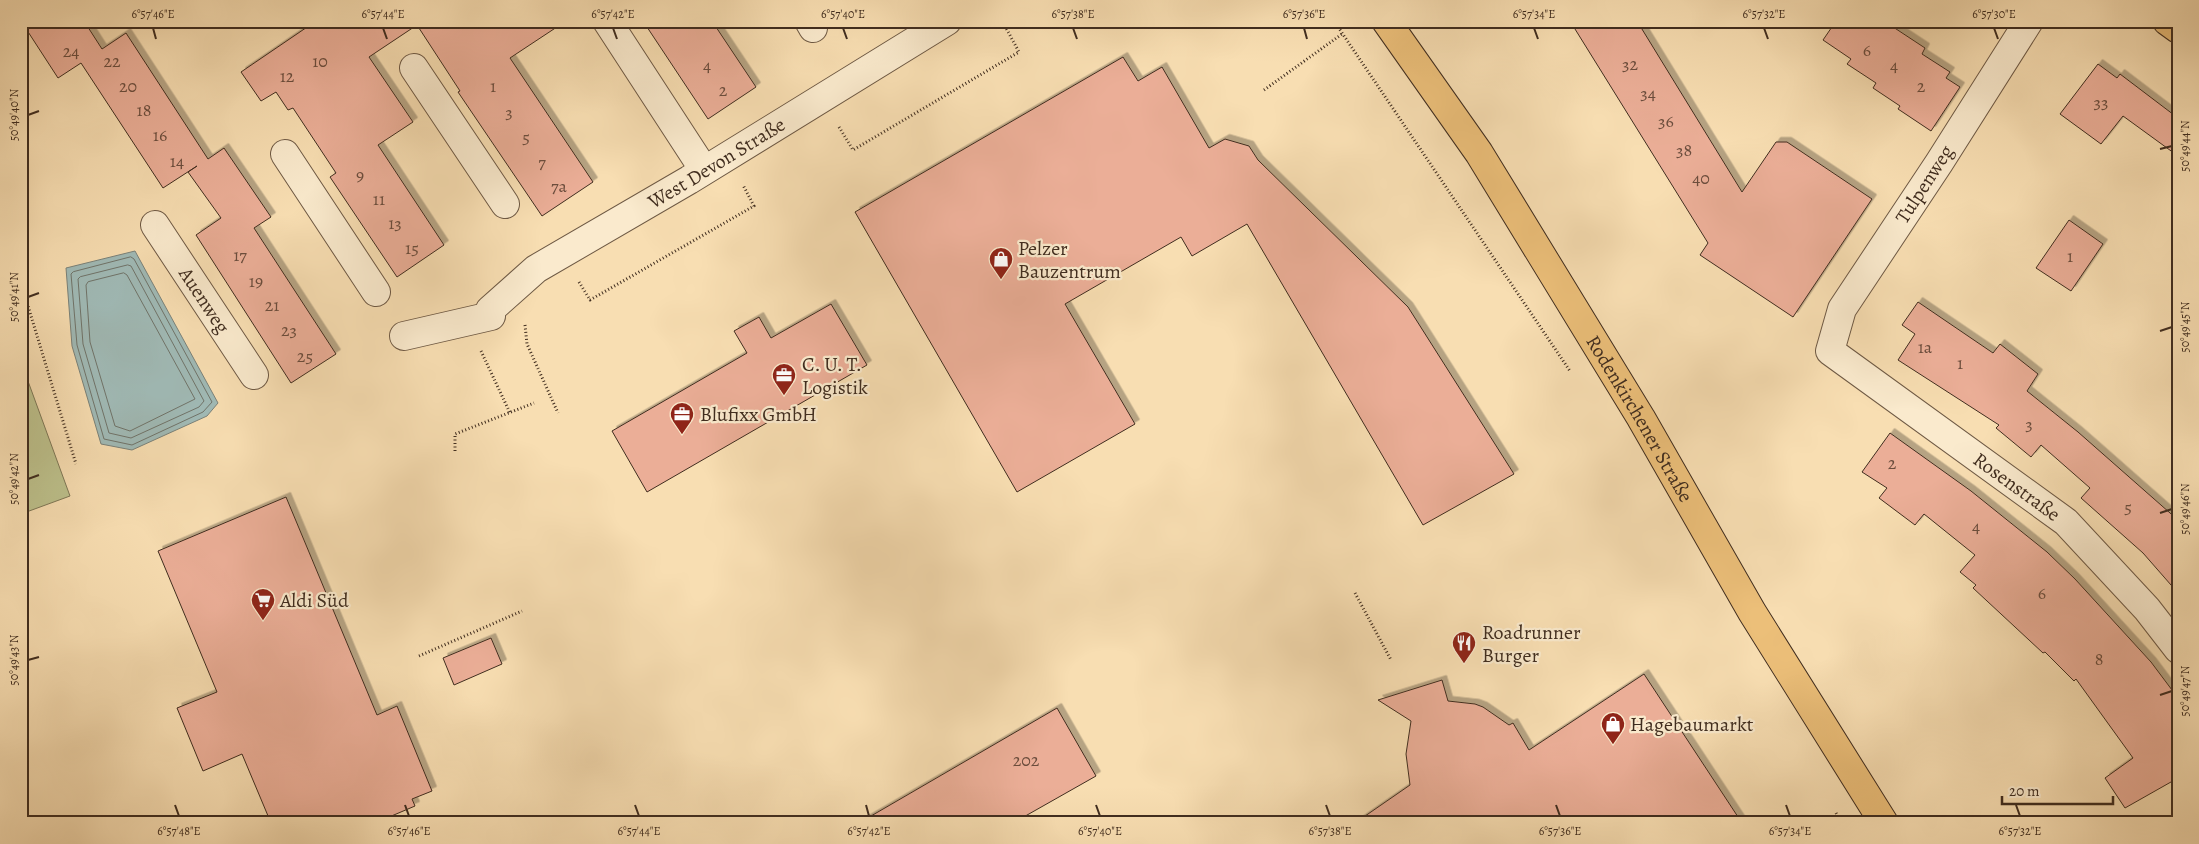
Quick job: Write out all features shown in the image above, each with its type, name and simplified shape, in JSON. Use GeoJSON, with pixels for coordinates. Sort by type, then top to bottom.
{"type":"FeatureCollection","features":[{"type":"Feature","properties":{"kind":"main road","name":"Rodenkirchener Straße"},"geometry":{"type":"LineString","coordinates":[[1386,21],[1479,153],[1641,418],[1752,612],[1884,823]]}},
{"type":"Feature","properties":{"kind":"main road"},"geometry":{"type":"LineString","coordinates":[[2167,21],[2178,29]]}},
{"type":"Feature","properties":{"kind":"street"},"geometry":{"type":"LineString","coordinates":[[607,21],[704,170]]}},
{"type":"Feature","properties":{"kind":"street","name":"West Devon Straße"},"geometry":{"type":"LineString","coordinates":[[404,336],[490,313],[536,269],[704,170],[947,21]]}},
{"type":"Feature","properties":{"kind":"street","name":"Tulpenweg"},"geometry":{"type":"LineString","coordinates":[[1830,352],[1842,309],[1939,163],[2029,21]]}},
{"type":"Feature","properties":{"kind":"street"},"geometry":{"type":"LineString","coordinates":[[414,68],[505,204]]}},
{"type":"Feature","properties":{"kind":"street"},"geometry":{"type":"LineString","coordinates":[[285,154],[376,292]]}},
{"type":"Feature","properties":{"kind":"street","name":"Auenweg"},"geometry":{"type":"LineString","coordinates":[[155,225],[254,375]]}},
{"type":"Feature","properties":{"kind":"street","name":"Rosenstraße"},"geometry":{"type":"LineString","coordinates":[[1830,352],[2066,522],[2147,609],[2178,649]]}},
{"type":"Feature","properties":{"kind":"path"},"geometry":{"type":"LineString","coordinates":[[831,131],[839,126],[853,150],[1020,52],[1006,28],[1015,21]]}},
{"type":"Feature","properties":{"kind":"path"},"geometry":{"type":"LineString","coordinates":[[1334,21],[1574,376]]}},
{"type":"Feature","properties":{"kind":"path"},"geometry":{"type":"LineString","coordinates":[[1264,90],[1342,34]]}},
{"type":"Feature","properties":{"kind":"path"},"geometry":{"type":"LineString","coordinates":[[576,277],[590,300],[754,206],[742,182]]}},
{"type":"Feature","properties":{"kind":"path"},"geometry":{"type":"LineString","coordinates":[[21,283],[76,464]]}},
{"type":"Feature","properties":{"kind":"path"},"geometry":{"type":"LineString","coordinates":[[527,319],[524,327],[527,344],[558,413]]}},
{"type":"Feature","properties":{"kind":"path"},"geometry":{"type":"LineString","coordinates":[[455,451],[455,434],[534,403]]}},
{"type":"Feature","properties":{"kind":"path"},"geometry":{"type":"LineString","coordinates":[[1355,594],[1392,660]]}},
{"type":"Feature","properties":{"kind":"path"},"geometry":{"type":"LineString","coordinates":[[419,656],[522,611]]}},
{"type":"Feature","properties":{"kind":"path"},"geometry":{"type":"LineString","coordinates":[[1831,806],[1841,823]]}},
{"type":"Feature","properties":{"kind":"green space"},"geometry":{"type":"Polygon","coordinates":[[[21,362],[70,496],[21,514],[21,362]]]}},
{"type":"Feature","properties":{"kind":"green space"},"geometry":{"type":"Polygon","coordinates":[[[21,795],[29,823],[21,823],[21,795]]]}},
{"type":"Feature","properties":{"kind":"water"},"geometry":{"type":"Polygon","coordinates":[[[135,251],[218,403],[207,416],[132,450],[101,444],[72,346],[66,268],[135,251]]]}},
{"type":"Feature","properties":{"kind":"building"},"geometry":{"type":"Polygon","coordinates":[[[21,21],[84,21],[102,49],[126,33],[208,159],[224,148],[271,217],[254,228],[336,354],[291,383],[196,235],[221,218],[188,172],[197,166],[163,188],[81,63],[58,78],[21,21]]]}},
{"type":"Feature","properties":{"kind":"building"},"geometry":{"type":"Polygon","coordinates":[[[316,21],[566,21],[510,58],[593,182],[542,216],[458,92],[460,91],[417,25],[369,57],[413,122],[378,145],[444,245],[397,277],[330,177],[336,173],[293,108],[288,110],[276,92],[261,101],[241,72],[316,21]]]}},
{"type":"Feature","properties":{"kind":"building"},"geometry":{"type":"Polygon","coordinates":[[[643,21],[712,21],[756,87],[708,119],[643,21]]]}},
{"type":"Feature","properties":{"kind":"building"},"geometry":{"type":"Polygon","coordinates":[[[1570,21],[1637,21],[1742,192],[1776,142],[1787,142],[1872,199],[1793,317],[1700,255],[1708,243],[1570,21]]]}},
{"type":"Feature","properties":{"kind":"building"},"geometry":{"type":"Polygon","coordinates":[[[1836,21],[1884,21],[1925,48],[1922,54],[1950,72],[1946,78],[1960,87],[1931,131],[1898,109],[1900,106],[1873,88],[1876,83],[1847,64],[1851,59],[1823,40],[1836,21]]]}},
{"type":"Feature","properties":{"kind":"building","name":"Pelzer Bauzentrum"},"geometry":{"type":"Polygon","coordinates":[[[1123,57],[1138,81],[1162,67],[1209,148],[1225,139],[1249,146],[1258,160],[1408,307],[1514,474],[1423,525],[1247,224],[1192,256],[1181,237],[1065,304],[1135,424],[1017,492],[855,212],[1123,57]]]}},
{"type":"Feature","properties":{"kind":"building"},"geometry":{"type":"Polygon","coordinates":[[[2098,64],[2117,78],[2120,74],[2178,118],[2178,156],[2123,116],[2101,144],[2060,114],[2098,64]]]}},
{"type":"Feature","properties":{"kind":"building"},"geometry":{"type":"Polygon","coordinates":[[[2069,220],[2103,244],[2071,291],[2036,268],[2069,220]]]}},
{"type":"Feature","properties":{"kind":"building"},"geometry":{"type":"Polygon","coordinates":[[[1918,302],[1993,353],[2000,344],[2038,374],[2027,391],[2078,432],[2178,520],[2178,593],[2143,553],[2081,498],[2090,488],[2041,445],[2031,457],[1996,428],[1999,425],[1898,360],[1915,334],[1902,325],[1918,302]]]}},
{"type":"Feature","properties":{"kind":"building"},"geometry":{"type":"Polygon","coordinates":[[[831,304],[867,365],[647,492],[612,431],[747,353],[734,331],[759,317],[771,338],[831,304]]]}},
{"type":"Feature","properties":{"kind":"building"},"geometry":{"type":"Polygon","coordinates":[[[1890,433],[1971,491],[2047,552],[2075,579],[2151,662],[2178,698],[2178,778],[2125,808],[2105,778],[2133,758],[2076,679],[2074,681],[2045,652],[2043,653],[1973,588],[1976,585],[1960,572],[1975,555],[1924,514],[1915,525],[1879,498],[1887,488],[1862,472],[1890,433]]]}},
{"type":"Feature","properties":{"kind":"building","name":"Aldi Süd"},"geometry":{"type":"Polygon","coordinates":[[[286,497],[377,715],[397,706],[432,791],[412,799],[415,806],[375,823],[271,823],[242,754],[203,771],[177,708],[217,692],[158,551],[286,497]]]}},
{"type":"Feature","properties":{"kind":"building"},"geometry":{"type":"Polygon","coordinates":[[[491,638],[502,664],[454,685],[443,658],[491,638]]]}},
{"type":"Feature","properties":{"kind":"building","name":"Hagebaumarkt"},"geometry":{"type":"Polygon","coordinates":[[[1644,674],[1742,823],[1355,823],[1410,785],[1406,754],[1411,721],[1378,700],[1442,680],[1448,701],[1475,704],[1483,707],[1509,725],[1513,723],[1529,750],[1644,674]]]}},
{"type":"Feature","properties":{"kind":"building"},"geometry":{"type":"Polygon","coordinates":[[[1057,708],[1096,776],[1013,823],[859,823],[1057,708]]]}},
{"type":"Feature","properties":{"kind":"place","name":"Pelzer Bauzentrum"},"geometry":{"type":"Point","coordinates":[1001,280]}},
{"type":"Feature","properties":{"kind":"place","name":"C. U. T. Logistik"},"geometry":{"type":"Point","coordinates":[784,396]}},
{"type":"Feature","properties":{"kind":"place","name":"Blufixx GmbH"},"geometry":{"type":"Point","coordinates":[682,435]}},
{"type":"Feature","properties":{"kind":"place","name":"Aldi Süd"},"geometry":{"type":"Point","coordinates":[263,621]}},
{"type":"Feature","properties":{"kind":"place","name":"Roadrunner Burger"},"geometry":{"type":"Point","coordinates":[1464,664]}},
{"type":"Feature","properties":{"kind":"place","name":"Hagebaumarkt"},"geometry":{"type":"Point","coordinates":[1613,745]}}]}
